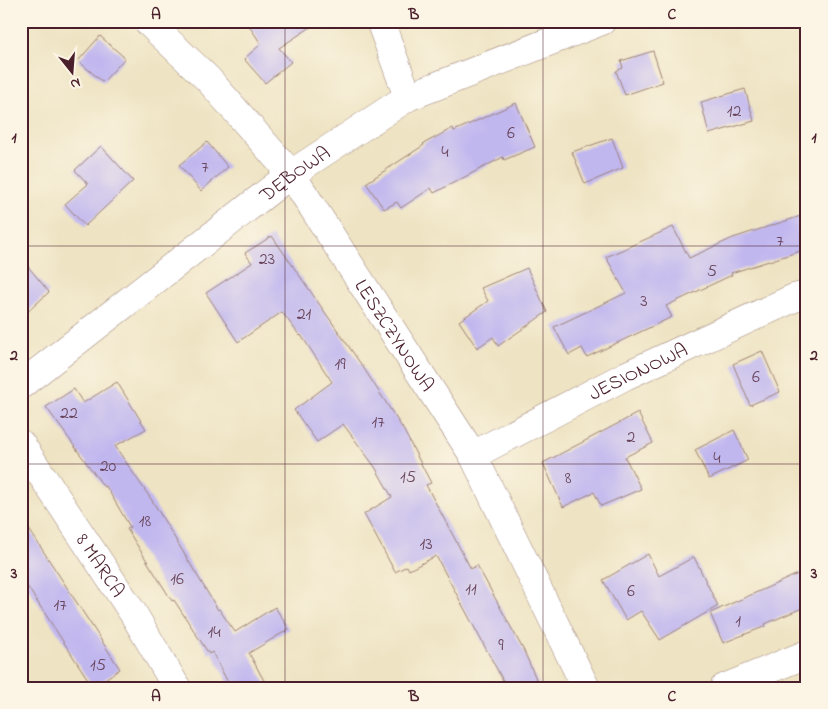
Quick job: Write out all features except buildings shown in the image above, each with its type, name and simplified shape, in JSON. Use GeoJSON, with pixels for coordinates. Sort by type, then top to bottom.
{"type":"FeatureCollection","features":[{"type":"Feature","properties":{"kind":"street","name":"LESZCZYNOWA"},"geometry":{"type":"LineString","coordinates":[[147,21],[208,79],[291,174],[473,455],[586,688]]}},
{"type":"Feature","properties":{"kind":"street"},"geometry":{"type":"LineString","coordinates":[[380,21],[408,97]]}},
{"type":"Feature","properties":{"kind":"street","name":"DĘBOWA"},"geometry":{"type":"LineString","coordinates":[[21,385],[291,174],[408,97],[602,21]]}},
{"type":"Feature","properties":{"kind":"street","name":"JESIONOWA"},"geometry":{"type":"LineString","coordinates":[[473,455],[625,376],[794,298],[807,295]]}},
{"type":"Feature","properties":{"kind":"street","name":"8 MARCA"},"geometry":{"type":"LineString","coordinates":[[21,444],[134,614],[176,688]]}},
{"type":"Feature","properties":{"kind":"street"},"geometry":{"type":"LineString","coordinates":[[724,688],[807,654]]}}]}
